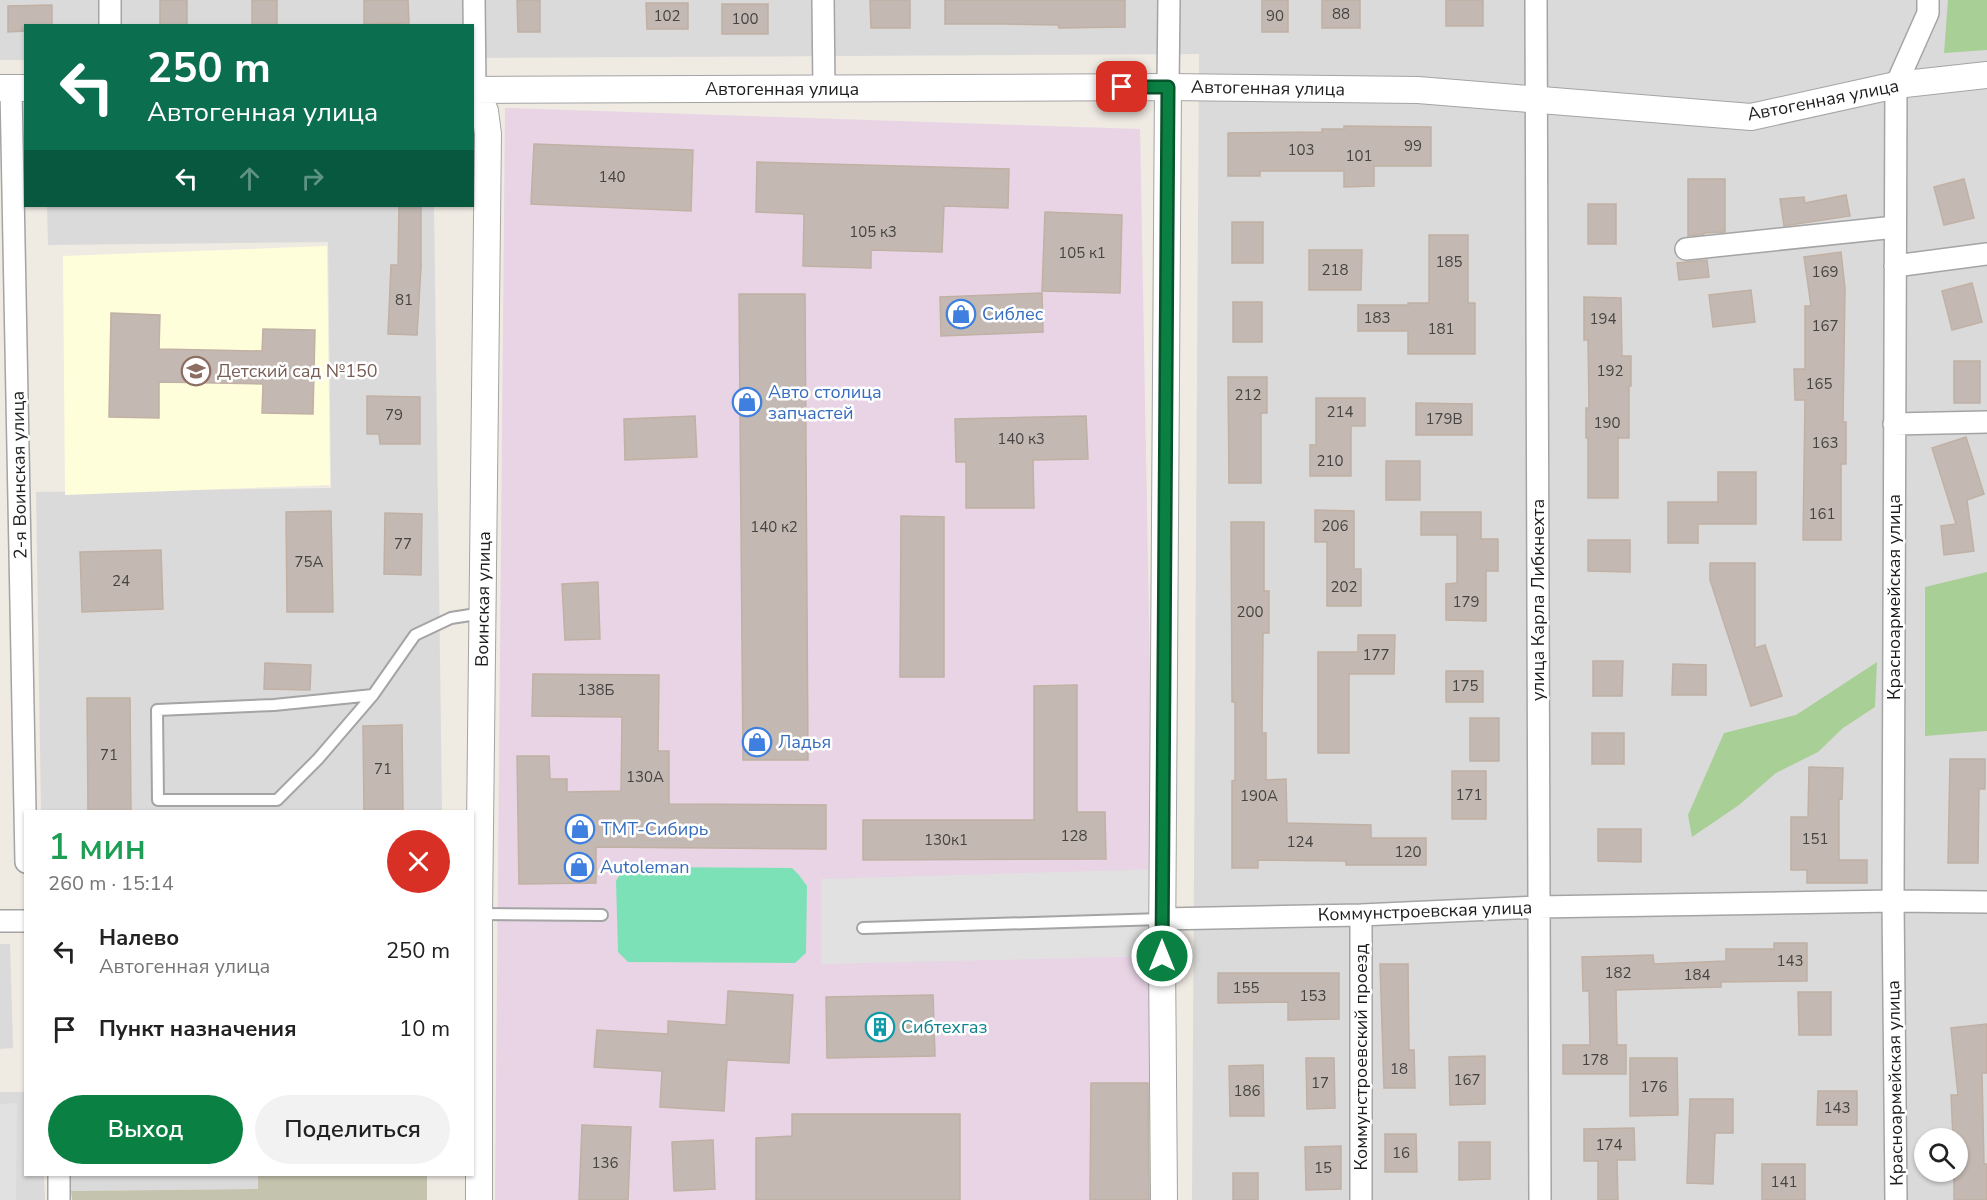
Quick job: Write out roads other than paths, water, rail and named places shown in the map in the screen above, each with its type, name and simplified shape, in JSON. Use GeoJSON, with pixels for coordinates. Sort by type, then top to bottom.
{"type":"FeatureCollection","features":[{"type":"Feature","properties":{"kind":"street"},"geometry":{"type":"LineString","coordinates":[[110,0],[110,24]]}},
{"type":"Feature","properties":{"kind":"street","name":"Воинская улица"},"geometry":{"type":"LineString","coordinates":[[474,0],[474,90],[484,111],[488,134],[483,613],[476,914],[479,1200]]}},
{"type":"Feature","properties":{"kind":"street"},"geometry":{"type":"LineString","coordinates":[[823,0],[824,89]]}},
{"type":"Feature","properties":{"kind":"street"},"geometry":{"type":"LineString","coordinates":[[1164,1200],[1163,919],[1169,0]]}},
{"type":"Feature","properties":{"kind":"street","name":"улица Карла Либкнехта"},"geometry":{"type":"LineString","coordinates":[[1536,0],[1540,1200]]}},
{"type":"Feature","properties":{"kind":"street","name":"Красноармейская улица"},"geometry":{"type":"LineString","coordinates":[[1896,1200],[1893,901],[1896,86],[1928,13],[1928,0]]}},
{"type":"Feature","properties":{"kind":"street","name":"Автогенная улица"},"geometry":{"type":"LineString","coordinates":[[474,90],[1168,87],[1418,90],[1751,117],[1896,86],[1987,75]]}},
{"type":"Feature","properties":{"kind":"street","name":"2-я Воинская улица"},"geometry":{"type":"LineString","coordinates":[[12,88],[25,810]]}},
{"type":"Feature","properties":{"kind":"street"},"geometry":{"type":"LineString","coordinates":[[1686,249],[1895,227]]}},
{"type":"Feature","properties":{"kind":"street"},"geometry":{"type":"LineString","coordinates":[[1895,266],[1987,254]]}},
{"type":"Feature","properties":{"kind":"street"},"geometry":{"type":"LineString","coordinates":[[1894,424],[1987,422]]}},
{"type":"Feature","properties":{"kind":"street","name":"Коммунстроевская улица"},"geometry":{"type":"LineString","coordinates":[[1163,919],[1361,915],[1538,907],[1893,901],[1987,902]]}},
{"type":"Feature","properties":{"kind":"street","name":"Коммунстроевский проезд"},"geometry":{"type":"LineString","coordinates":[[1361,915],[1361,1200]]}},
{"type":"Feature","properties":{"kind":"street"},"geometry":{"type":"LineString","coordinates":[[0,921],[24,921]]}},
{"type":"Feature","properties":{"kind":"street"},"geometry":{"type":"LineString","coordinates":[[59,1176],[59,1200]]}},
{"type":"Feature","properties":{"kind":"lane"},"geometry":{"type":"LineString","coordinates":[[373,695],[274,705],[157,710],[158,800],[277,800],[318,759],[373,695],[415,635],[451,618],[483,613]]}},
{"type":"Feature","properties":{"kind":"lane"},"geometry":{"type":"LineString","coordinates":[[476,914],[602,915]]}},
{"type":"Feature","properties":{"kind":"lane","name":"Коммунстроевская улица"},"geometry":{"type":"LineString","coordinates":[[863,928],[1163,919]]}},
{"type":"Feature","properties":{"kind":"place","name":"Сиблес"},"geometry":{"type":"Point","coordinates":[961,314]}},
{"type":"Feature","properties":{"kind":"place","name":"Детский сад №150"},"geometry":{"type":"Point","coordinates":[196,371]}},
{"type":"Feature","properties":{"kind":"place","name":"Авто столица запчастей"},"geometry":{"type":"Point","coordinates":[747,402]}},
{"type":"Feature","properties":{"kind":"place","name":"Ладья"},"geometry":{"type":"Point","coordinates":[757,742]}},
{"type":"Feature","properties":{"kind":"place","name":"ТМТ-Сибирь"},"geometry":{"type":"Point","coordinates":[580,829]}},
{"type":"Feature","properties":{"kind":"place","name":"Autoleman"},"geometry":{"type":"Point","coordinates":[579,867]}},
{"type":"Feature","properties":{"kind":"place","name":"Сибтехгаз"},"geometry":{"type":"Point","coordinates":[880,1027]}}]}
